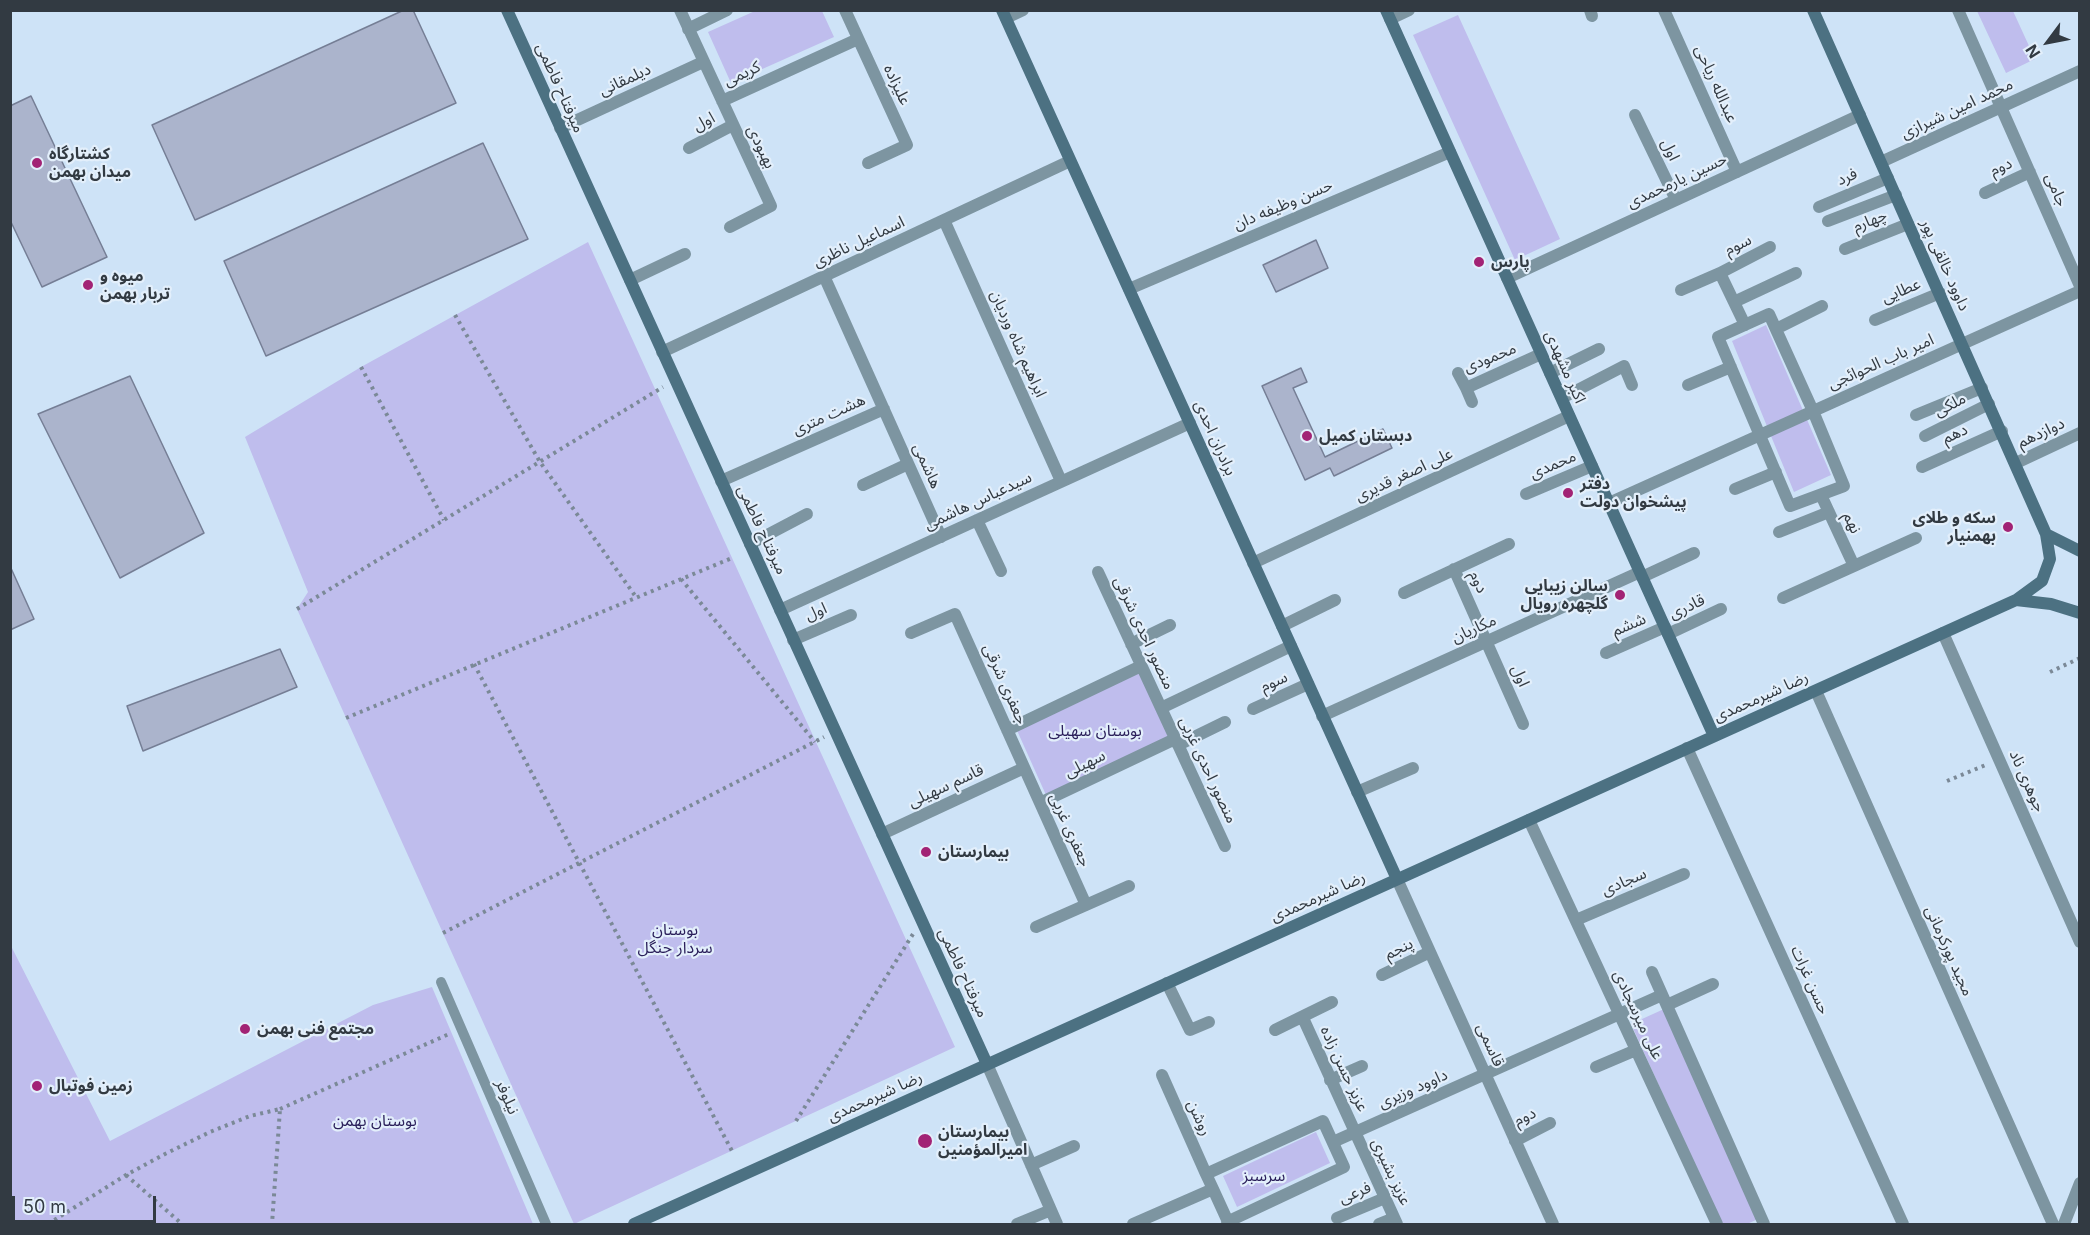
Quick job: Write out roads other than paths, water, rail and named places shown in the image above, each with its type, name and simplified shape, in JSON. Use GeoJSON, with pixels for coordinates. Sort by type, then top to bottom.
{"type":"FeatureCollection","features":[{"type":"Feature","properties":{"kind":"street","name":"میرفتاح فاطمی"},"geometry":{"type":"LineString","coordinates":[[507,10],[987,1064]]}},
{"type":"Feature","properties":{"kind":"street","name":"کریمی"},"geometry":{"type":"LineString","coordinates":[[680,10],[722,101],[858,39]]}},
{"type":"Feature","properties":{"kind":"street"},"geometry":{"type":"LineString","coordinates":[[688,29],[727,10]]}},
{"type":"Feature","properties":{"kind":"street"},"geometry":{"type":"LineString","coordinates":[[844,10],[858,39]]}},
{"type":"Feature","properties":{"kind":"street"},"geometry":{"type":"LineString","coordinates":[[1004,14],[1023,10]]}},
{"type":"Feature","properties":{"kind":"street"},"geometry":{"type":"LineString","coordinates":[[1388,15],[1409,10]]}},
{"type":"Feature","properties":{"kind":"street","name":"عبدالله ریاحی"},"geometry":{"type":"LineString","coordinates":[[1664,10],[1737,172]]}},
{"type":"Feature","properties":{"kind":"street","name":"داوود خالقی پور"},"geometry":{"type":"LineString","coordinates":[[1813,10],[2046,534],[2050,560],[2042,581],[2016,600]]}},
{"type":"Feature","properties":{"kind":"street","name":"جامی"},"geometry":{"type":"LineString","coordinates":[[1958,10],[2079,286]]}},
{"type":"Feature","properties":{"kind":"street","name":"برادران احدی"},"geometry":{"type":"LineString","coordinates":[[1004,14],[1397,879]]}},
{"type":"Feature","properties":{"kind":"street","name":"اکبر مشهدی"},"geometry":{"type":"LineString","coordinates":[[1388,15],[1714,736]]}},
{"type":"Feature","properties":{"kind":"street","name":"علیزاده"},"geometry":{"type":"LineString","coordinates":[[858,39],[907,145],[868,163]]}},
{"type":"Feature","properties":{"kind":"street","name":"دیلمقانی"},"geometry":{"type":"LineString","coordinates":[[560,128],[703,62]]}},
{"type":"Feature","properties":{"kind":"street","name":"محمد امین شیرازی"},"geometry":{"type":"LineString","coordinates":[[1881,162],[2079,71]]}},
{"type":"Feature","properties":{"kind":"street","name":"بهبودی"},"geometry":{"type":"LineString","coordinates":[[722,101],[771,206],[730,226]]}},
{"type":"Feature","properties":{"kind":"street","name":"اول"},"geometry":{"type":"LineString","coordinates":[[1635,115],[1676,200]]}},
{"type":"Feature","properties":{"kind":"street","name":"حسین یارمحمدی"},"geometry":{"type":"LineString","coordinates":[[1507,278],[1860,115]]}},
{"type":"Feature","properties":{"kind":"street","name":"اول"},"geometry":{"type":"LineString","coordinates":[[689,148],[733,125]]}},
{"type":"Feature","properties":{"kind":"street","name":"حسن وظیفه دان"},"geometry":{"type":"LineString","coordinates":[[1129,289],[1450,152]]}},
{"type":"Feature","properties":{"kind":"street","name":"اسماعیل ناظری"},"geometry":{"type":"LineString","coordinates":[[662,352],[1070,161]]}},
{"type":"Feature","properties":{"kind":"street","name":"دوم"},"geometry":{"type":"LineString","coordinates":[[1985,193],[2030,172]]}},
{"type":"Feature","properties":{"kind":"street","name":"فرد"},"geometry":{"type":"LineString","coordinates":[[1819,207],[1888,178]]}},
{"type":"Feature","properties":{"kind":"street"},"geometry":{"type":"LineString","coordinates":[[1828,221],[1896,195]]}},
{"type":"Feature","properties":{"kind":"street","name":"ابراهیم شاه وردیان"},"geometry":{"type":"LineString","coordinates":[[944,220],[1061,481]]}},
{"type":"Feature","properties":{"kind":"street","name":"چهارم"},"geometry":{"type":"LineString","coordinates":[[1845,249],[1908,224]]}},
{"type":"Feature","properties":{"kind":"street","name":"سوم"},"geometry":{"type":"LineString","coordinates":[[1720,273],[1770,247]]}},
{"type":"Feature","properties":{"kind":"street"},"geometry":{"type":"LineString","coordinates":[[630,280],[685,254]]}},
{"type":"Feature","properties":{"kind":"street"},"geometry":{"type":"LineString","coordinates":[[1680,290],[1720,273],[1745,325]]}},
{"type":"Feature","properties":{"kind":"street"},"geometry":{"type":"LineString","coordinates":[[1734,302],[1796,273]]}},
{"type":"Feature","properties":{"kind":"street","name":"هشت متری"},"geometry":{"type":"LineString","coordinates":[[721,481],[884,409],[824,276]]}},
{"type":"Feature","properties":{"kind":"street","name":"امیر باب الحوائجی"},"geometry":{"type":"LineString","coordinates":[[1760,435],[2079,291]]}},
{"type":"Feature","properties":{"kind":"street","name":"عطایی"},"geometry":{"type":"LineString","coordinates":[[1875,320],[1940,293]]}},
{"type":"Feature","properties":{"kind":"street"},"geometry":{"type":"LineString","coordinates":[[1776,329],[1822,306]]}},
{"type":"Feature","properties":{"kind":"street"},"geometry":{"type":"LineString","coordinates":[[1769,314],[1844,486],[1790,506],[1718,338],[1745,325],[1769,314]]}},
{"type":"Feature","properties":{"kind":"street"},"geometry":{"type":"LineString","coordinates":[[1550,373],[1599,349]]}},
{"type":"Feature","properties":{"kind":"street","name":"محمودی"},"geometry":{"type":"LineString","coordinates":[[1458,373],[1466,388],[1541,354]]}},
{"type":"Feature","properties":{"kind":"street"},"geometry":{"type":"LineString","coordinates":[[1562,398],[1624,366],[1632,385]]}},
{"type":"Feature","properties":{"kind":"street"},"geometry":{"type":"LineString","coordinates":[[1688,385],[1731,367]]}},
{"type":"Feature","properties":{"kind":"street"},"geometry":{"type":"LineString","coordinates":[[1466,388],[1472,402]]}},
{"type":"Feature","properties":{"kind":"street"},"geometry":{"type":"LineString","coordinates":[[1916,415],[1982,388]]}},
{"type":"Feature","properties":{"kind":"street","name":"ملکی"},"geometry":{"type":"LineString","coordinates":[[1925,436],[1989,404]]}},
{"type":"Feature","properties":{"kind":"street","name":"هاشمی"},"geometry":{"type":"LineString","coordinates":[[884,409],[941,537]]}},
{"type":"Feature","properties":{"kind":"street","name":"علی اصغر قدیری"},"geometry":{"type":"LineString","coordinates":[[1253,563],[1569,416]]}},
{"type":"Feature","properties":{"kind":"street","name":"سیدعباس هاشمی"},"geometry":{"type":"LineString","coordinates":[[780,610],[1190,423]]}},
{"type":"Feature","properties":{"kind":"street","name":"دهم"},"geometry":{"type":"LineString","coordinates":[[1922,467],[2002,431]]}},
{"type":"Feature","properties":{"kind":"street","name":"دوازدهم"},"geometry":{"type":"LineString","coordinates":[[2016,463],[2079,433]]}},
{"type":"Feature","properties":{"kind":"street"},"geometry":{"type":"LineString","coordinates":[[1609,503],[1760,435]]}},
{"type":"Feature","properties":{"kind":"street"},"geometry":{"type":"LineString","coordinates":[[863,485],[908,464]]}},
{"type":"Feature","properties":{"kind":"street","name":"محمدی"},"geometry":{"type":"LineString","coordinates":[[1526,494],[1592,466]]}},
{"type":"Feature","properties":{"kind":"street"},"geometry":{"type":"LineString","coordinates":[[1735,489],[1776,472]]}},
{"type":"Feature","properties":{"kind":"street","name":"نهم"},"geometry":{"type":"LineString","coordinates":[[1821,495],[1854,566]]}},
{"type":"Feature","properties":{"kind":"street"},"geometry":{"type":"LineString","coordinates":[[1779,532],[1829,512]]}},
{"type":"Feature","properties":{"kind":"street"},"geometry":{"type":"LineString","coordinates":[[750,544],[807,514]]}},
{"type":"Feature","properties":{"kind":"street"},"geometry":{"type":"LineString","coordinates":[[977,520],[1001,571]]}},
{"type":"Feature","properties":{"kind":"street"},"geometry":{"type":"LineString","coordinates":[[2046,534],[2079,551]]}},
{"type":"Feature","properties":{"kind":"street"},"geometry":{"type":"LineString","coordinates":[[1783,598],[1916,538]]}},
{"type":"Feature","properties":{"kind":"street","name":"دوم"},"geometry":{"type":"LineString","coordinates":[[1404,593],[1509,544]]}},
{"type":"Feature","properties":{"kind":"street","name":"مکاریان"},"geometry":{"type":"LineString","coordinates":[[1322,716],[1487,641],[1694,553]]}},
{"type":"Feature","properties":{"kind":"street","name":"دوم"},"geometry":{"type":"LineString","coordinates":[[1454,570],[1487,641]]}},
{"type":"Feature","properties":{"kind":"street","name":"منصور احدی شرقی"},"geometry":{"type":"LineString","coordinates":[[1098,572],[1161,708]]}},
{"type":"Feature","properties":{"kind":"street"},"geometry":{"type":"LineString","coordinates":[[1282,626],[1335,600]]}},
{"type":"Feature","properties":{"kind":"street"},"geometry":{"type":"LineString","coordinates":[[2016,600],[2050,604],[2079,613]]}},
{"type":"Feature","properties":{"kind":"street","name":"رضا شیرمحمدی"},"geometry":{"type":"LineString","coordinates":[[634,1224],[2016,600]]}},
{"type":"Feature","properties":{"kind":"street","name":"قادری"},"geometry":{"type":"LineString","coordinates":[[1666,631],[1721,609]]}},
{"type":"Feature","properties":{"kind":"street","name":"جعفری شرقی"},"geometry":{"type":"LineString","coordinates":[[911,633],[956,614],[1024,768]]}},
{"type":"Feature","properties":{"kind":"street","name":"اول"},"geometry":{"type":"LineString","coordinates":[[794,640],[851,615]]}},
{"type":"Feature","properties":{"kind":"street"},"geometry":{"type":"LineString","coordinates":[[1131,644],[1170,626]]}},
{"type":"Feature","properties":{"kind":"street","name":"ششم"},"geometry":{"type":"LineString","coordinates":[[1606,652],[1666,631]]}},
{"type":"Feature","properties":{"kind":"street","name":"جوهری ناد"},"geometry":{"type":"LineString","coordinates":[[1943,633],[2079,942]]}},
{"type":"Feature","properties":{"kind":"street","name":"اول"},"geometry":{"type":"LineString","coordinates":[[1487,641],[1523,724]]}},
{"type":"Feature","properties":{"kind":"street"},"geometry":{"type":"LineString","coordinates":[[1161,708],[1291,646]]}},
{"type":"Feature","properties":{"kind":"street"},"geometry":{"type":"LineString","coordinates":[[1007,730],[1141,666]]}},
{"type":"Feature","properties":{"kind":"street","name":"سوم"},"geometry":{"type":"LineString","coordinates":[[1253,709],[1308,684]]}},
{"type":"Feature","properties":{"kind":"street","name":"مجید پورکرمانی"},"geometry":{"type":"LineString","coordinates":[[1816,690],[2053,1224]]}},
{"type":"Feature","properties":{"kind":"street","name":"منصور احدی غربی"},"geometry":{"type":"LineString","coordinates":[[1161,708],[1225,846]]}},
{"type":"Feature","properties":{"kind":"street"},"geometry":{"type":"LineString","coordinates":[[1177,742],[1225,722]]}},
{"type":"Feature","properties":{"kind":"street","name":"سهیلی"},"geometry":{"type":"LineString","coordinates":[[1041,803],[1177,742]]}},
{"type":"Feature","properties":{"kind":"street","name":"حسن غرات"},"geometry":{"type":"LineString","coordinates":[[1687,748],[1903,1224]]}},
{"type":"Feature","properties":{"kind":"street","name":"جعفری غربی"},"geometry":{"type":"LineString","coordinates":[[1024,768],[1086,905]]}},
{"type":"Feature","properties":{"kind":"street","name":"قاسم سهیلی"},"geometry":{"type":"LineString","coordinates":[[882,834],[1024,768]]}},
{"type":"Feature","properties":{"kind":"street"},"geometry":{"type":"LineString","coordinates":[[1357,792],[1413,768]]}},
{"type":"Feature","properties":{"kind":"street","name":"علی میرسجادی"},"geometry":{"type":"LineString","coordinates":[[1529,820],[1717,1224]]}},
{"type":"Feature","properties":{"kind":"street","name":"سجادی"},"geometry":{"type":"LineString","coordinates":[[1576,920],[1684,874]]}},
{"type":"Feature","properties":{"kind":"street","name":"قاسمی"},"geometry":{"type":"LineString","coordinates":[[1397,879],[1553,1224]]}},
{"type":"Feature","properties":{"kind":"street"},"geometry":{"type":"LineString","coordinates":[[1036,927],[1130,886]]}},
{"type":"Feature","properties":{"kind":"street","name":"پنجم"},"geometry":{"type":"LineString","coordinates":[[1382,975],[1430,952]]}},
{"type":"Feature","properties":{"kind":"street"},"geometry":{"type":"LineString","coordinates":[[1652,972],[1764,1224]]}},
{"type":"Feature","properties":{"kind":"street"},"geometry":{"type":"LineString","coordinates":[[1167,983],[1190,1030],[1209,1022]]}},
{"type":"Feature","properties":{"kind":"street"},"geometry":{"type":"LineString","coordinates":[[1485,1075],[1620,1015],[1713,984]]}},
{"type":"Feature","properties":{"kind":"street"},"geometry":{"type":"LineString","coordinates":[[1275,1030],[1332,1002]]}},
{"type":"Feature","properties":{"kind":"street","name":"عزیز حسن زاده"},"geometry":{"type":"LineString","coordinates":[[1303,1018],[1355,1133]]}},
{"type":"Feature","properties":{"kind":"street"},"geometry":{"type":"LineString","coordinates":[[1596,1067],[1636,1050]]}},
{"type":"Feature","properties":{"kind":"street"},"geometry":{"type":"LineString","coordinates":[[987,1064],[1057,1224]]}},
{"type":"Feature","properties":{"kind":"street"},"geometry":{"type":"LineString","coordinates":[[1330,1080],[1362,1066]]}},
{"type":"Feature","properties":{"kind":"street","name":"روشن"},"geometry":{"type":"LineString","coordinates":[[1162,1075],[1206,1174]]}},
{"type":"Feature","properties":{"kind":"street","name":"داوود وزیری"},"geometry":{"type":"LineString","coordinates":[[1333,1142],[1485,1075]]}},
{"type":"Feature","properties":{"kind":"street"},"geometry":{"type":"LineString","coordinates":[[1323,1121],[1344,1167],[1228,1223],[1206,1174],[1323,1121]]}},
{"type":"Feature","properties":{"kind":"street","name":"دوم"},"geometry":{"type":"LineString","coordinates":[[1515,1141],[1550,1124]]}},
{"type":"Feature","properties":{"kind":"street","name":"عزیز بشیری"},"geometry":{"type":"LineString","coordinates":[[1355,1133],[1396,1221]]}},
{"type":"Feature","properties":{"kind":"street"},"geometry":{"type":"LineString","coordinates":[[1031,1165],[1074,1146]]}},
{"type":"Feature","properties":{"kind":"street"},"geometry":{"type":"LineString","coordinates":[[2064,1224],[2079,1183]]}},
{"type":"Feature","properties":{"kind":"street"},"geometry":{"type":"LineString","coordinates":[[1133,1224],[1213,1190]]}},
{"type":"Feature","properties":{"kind":"street","name":"فرعی"},"geometry":{"type":"LineString","coordinates":[[1337,1218],[1385,1198]]}},
{"type":"Feature","properties":{"kind":"street"},"geometry":{"type":"LineString","coordinates":[[1017,1224],[1050,1210]]}},
{"type":"Feature","properties":{"kind":"street"},"geometry":{"type":"LineString","coordinates":[[1379,1224],[1396,1221]]}},
{"type":"Feature","properties":{"kind":"lane","name":"نیلوفر"},"geometry":{"type":"LineString","coordinates":[[441,982],[546,1224]]}},
{"type":"Feature","properties":{"kind":"place","name":"کشتارگاه میدان بهمن"},"geometry":{"type":"Point","coordinates":[37,163]}},
{"type":"Feature","properties":{"kind":"place","name":"پارس"},"geometry":{"type":"Point","coordinates":[1479,262]}},
{"type":"Feature","properties":{"kind":"place","name":"میوه و تربار بهمن"},"geometry":{"type":"Point","coordinates":[88,285]}},
{"type":"Feature","properties":{"kind":"place","name":"دبستان کمیل"},"geometry":{"type":"Point","coordinates":[1307,436]}},
{"type":"Feature","properties":{"kind":"place","name":"دفتر پیشخوان دولت"},"geometry":{"type":"Point","coordinates":[1568,493]}},
{"type":"Feature","properties":{"kind":"place","name":"سکه و طلای بهمنیار"},"geometry":{"type":"Point","coordinates":[2008,527]}},
{"type":"Feature","properties":{"kind":"place","name":"سالن زیبایی گلچهره رویال"},"geometry":{"type":"Point","coordinates":[1620,595]}},
{"type":"Feature","properties":{"kind":"place","name":"بیمارستان"},"geometry":{"type":"Point","coordinates":[926,852]}},
{"type":"Feature","properties":{"kind":"place","name":"مجتمع فنی بهمن"},"geometry":{"type":"Point","coordinates":[245,1029]}},
{"type":"Feature","properties":{"kind":"place","name":"زمین فوتبال"},"geometry":{"type":"Point","coordinates":[37,1086]}},
{"type":"Feature","properties":{"kind":"place","name":"بیمارستان امیرالمؤمنین"},"geometry":{"type":"Point","coordinates":[925,1141]}},
{"type":"Feature","properties":{"kind":"park label","name":"بوستان سهیلی"},"geometry":{"type":"Point","coordinates":[1095,731]}},
{"type":"Feature","properties":{"kind":"park label","name":"بوستان سردار جنگل"},"geometry":{"type":"Point","coordinates":[675,939]}},
{"type":"Feature","properties":{"kind":"park label","name":"بوستان بهمن"},"geometry":{"type":"Point","coordinates":[375,1121]}},
{"type":"Feature","properties":{"kind":"park label","name":"سرسبز"},"geometry":{"type":"Point","coordinates":[1264,1176]}}]}
